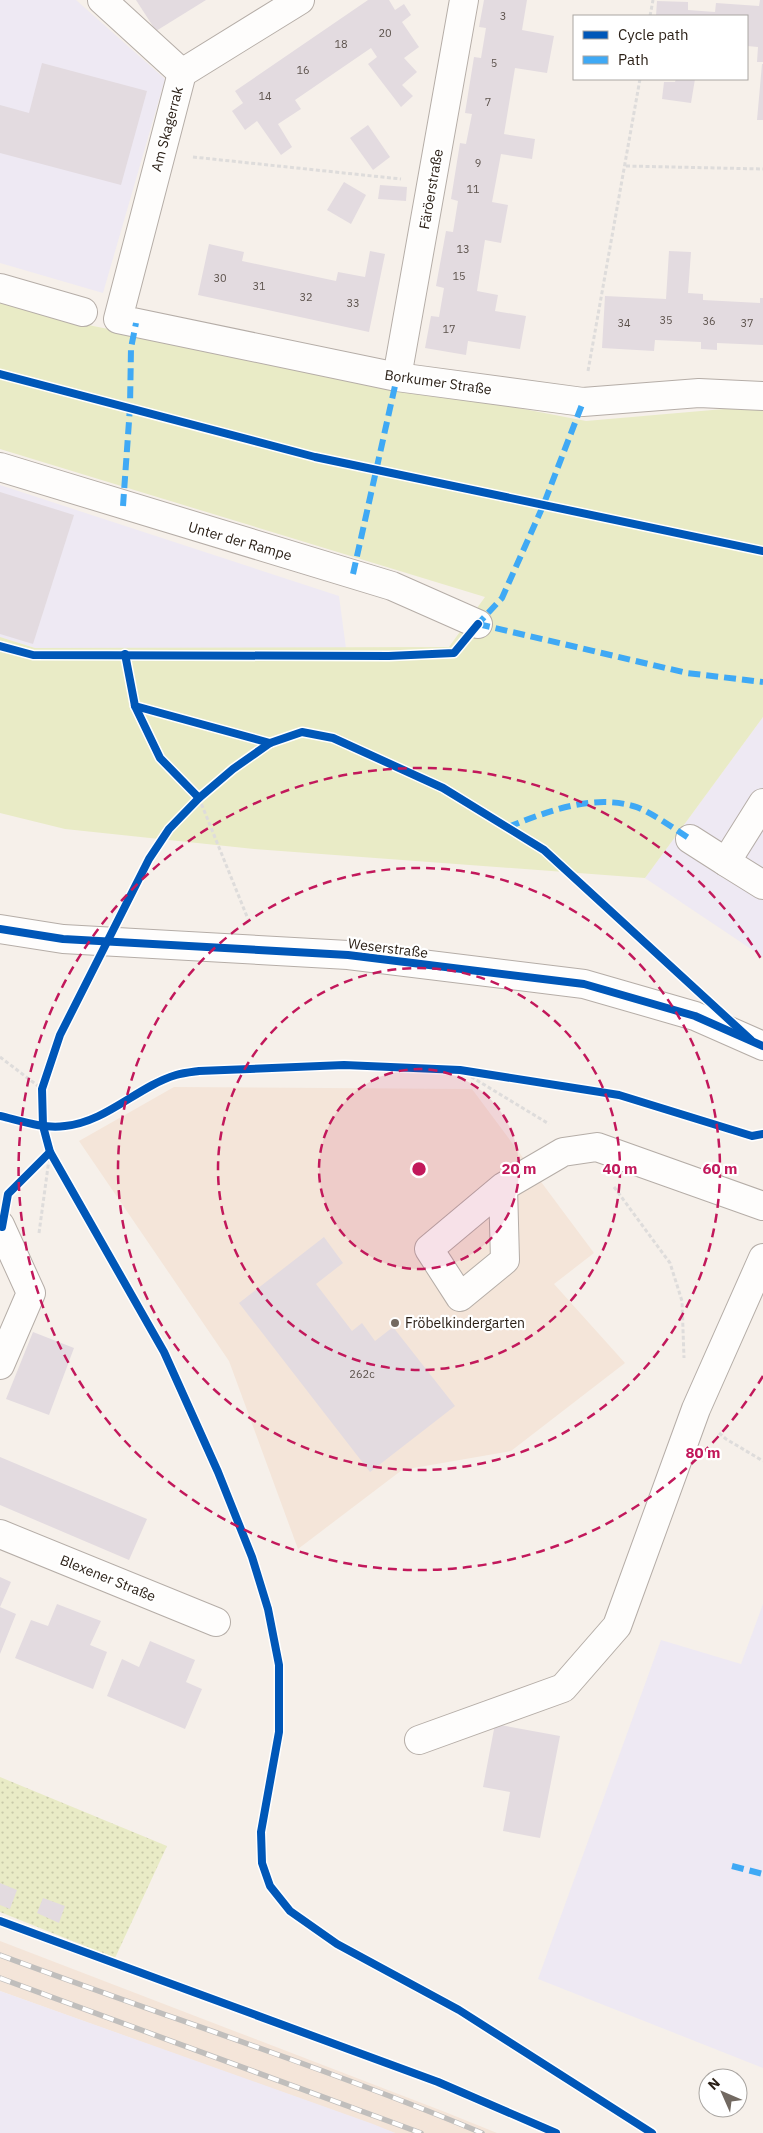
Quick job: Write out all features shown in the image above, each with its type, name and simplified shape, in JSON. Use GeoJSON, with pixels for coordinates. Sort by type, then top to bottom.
{"type":"FeatureCollection","features":[{"type":"Feature","properties":{"kind":"street"},"geometry":{"type":"LineString","coordinates":[[102,0],[182,73]]}},
{"type":"Feature","properties":{"kind":"street","name":"Am Skagerrak"},"geometry":{"type":"LineString","coordinates":[[118,319],[182,73],[300,0]]}},
{"type":"Feature","properties":{"kind":"street","name":"Färöerstraße"},"geometry":{"type":"LineString","coordinates":[[397,377],[464,0]]}},
{"type":"Feature","properties":{"kind":"street"},"geometry":{"type":"LineString","coordinates":[[0,288],[83,312]]}},
{"type":"Feature","properties":{"kind":"street","name":"Borkumer Straße"},"geometry":{"type":"LineString","coordinates":[[118,319],[397,377],[583,402],[700,393],[763,396]]}},
{"type":"Feature","properties":{"kind":"street","name":"Unter der Rampe"},"geometry":{"type":"LineString","coordinates":[[0,468],[392,586],[478,624]]}},
{"type":"Feature","properties":{"kind":"street"},"geometry":{"type":"LineString","coordinates":[[726,862],[763,804]]}},
{"type":"Feature","properties":{"kind":"street"},"geometry":{"type":"LineString","coordinates":[[690,839],[763,885]]}},
{"type":"Feature","properties":{"kind":"street","name":"Weserstraße"},"geometry":{"type":"LineString","coordinates":[[0,929],[62,939],[348,955],[584,984],[695,1016],[763,1046]]}},
{"type":"Feature","properties":{"kind":"street"},"geometry":{"type":"LineString","coordinates":[[503,1187],[563,1152],[597,1147],[763,1206]]}},
{"type":"Feature","properties":{"kind":"street"},"geometry":{"type":"LineString","coordinates":[[0,1365],[31,1293],[1,1227]]}},
{"type":"Feature","properties":{"kind":"street"},"geometry":{"type":"LineString","coordinates":[[419,1740],[563,1688],[617,1626],[696,1409],[763,1258]]}},
{"type":"Feature","properties":{"kind":"street","name":"Blexener Straße"},"geometry":{"type":"LineString","coordinates":[[0,1534],[216,1622]]}},
{"type":"Feature","properties":{"kind":"path"},"geometry":{"type":"LineString","coordinates":[[650,15],[653,0]]}},
{"type":"Feature","properties":{"kind":"path"},"geometry":{"type":"LineString","coordinates":[[583,402],[640,80]]}},
{"type":"Feature","properties":{"kind":"path"},"geometry":{"type":"LineString","coordinates":[[160,154],[432,183]]}},
{"type":"Feature","properties":{"kind":"path"},"geometry":{"type":"LineString","coordinates":[[626,166],[763,169]]}},
{"type":"Feature","properties":{"kind":"path"},"geometry":{"type":"LineString","coordinates":[[199,798],[260,950]]}},
{"type":"Feature","properties":{"kind":"path"},"geometry":{"type":"LineString","coordinates":[[0,1057],[42,1088]]}},
{"type":"Feature","properties":{"kind":"path"},"geometry":{"type":"LineString","coordinates":[[460,1070],[550,1125],[582,1149],[636,1216],[670,1263],[682,1301],[685,1381],[696,1409],[726,1439],[763,1461]]}},
{"type":"Feature","properties":{"kind":"path"},"geometry":{"type":"LineString","coordinates":[[38,1236],[50,1152]]}},
{"type":"Feature","properties":{"kind":"shaded area"},"geometry":{"type":"Polygon","coordinates":[[[0,0],[76,0],[165,79],[103,293],[0,263],[0,0]]]}},
{"type":"Feature","properties":{"kind":"shaded area"},"geometry":{"type":"Polygon","coordinates":[[[0,485],[339,596],[346,648],[35,648],[0,637],[0,485]]]}},
{"type":"Feature","properties":{"kind":"shaded area"},"geometry":{"type":"Polygon","coordinates":[[[763,717],[763,957],[645,878],[763,717]]]}},
{"type":"Feature","properties":{"kind":"shaded area","name":"Fröbelkindergarten"},"geometry":{"type":"Polygon","coordinates":[[[174,1087],[472,1089],[594,1253],[554,1284],[625,1363],[511,1451],[402,1470],[298,1549],[229,1361],[79,1141],[174,1087]]]}},
{"type":"Feature","properties":{"kind":"shaded area"},"geometry":{"type":"Polygon","coordinates":[[[763,1604],[763,2068],[538,1979],[661,1640],[741,1664],[763,1604]]]}},
{"type":"Feature","properties":{"kind":"shaded area"},"geometry":{"type":"Polygon","coordinates":[[[0,1941],[497,2133],[395,2133],[0,1991],[0,1941]]]}},
{"type":"Feature","properties":{"kind":"shaded area"},"geometry":{"type":"Polygon","coordinates":[[[0,1991],[373,2124],[395,2133],[0,2133],[0,1991]]]}},
{"type":"Feature","properties":{"kind":"green space"},"geometry":{"type":"Polygon","coordinates":[[[0,302],[93,326],[586,421],[747,407],[763,408],[763,717],[645,878],[254,849],[65,829],[0,813],[0,637],[35,648],[449,647],[485,597],[0,449],[0,302]]]}},
{"type":"Feature","properties":{"kind":"green space"},"geometry":{"type":"Polygon","coordinates":[[[0,1777],[167,1846],[115,1958],[0,1912],[0,1777]]]}},
{"type":"Feature","properties":{"kind":"building"},"geometry":{"type":"Polygon","coordinates":[[[136,0],[206,0],[156,31],[136,0]]]}},
{"type":"Feature","properties":{"kind":"building"},"geometry":{"type":"Polygon","coordinates":[[[368,0],[389,0],[395,10],[404,4],[411,15],[402,22],[419,47],[404,58],[417,72],[402,85],[413,96],[401,107],[368,64],[377,57],[371,48],[295,100],[301,109],[278,124],[292,147],[281,155],[257,121],[245,130],[232,111],[243,103],[235,91],[368,0]]]}},
{"type":"Feature","properties":{"kind":"building"},"geometry":{"type":"Polygon","coordinates":[[[484,0],[527,0],[522,30],[554,36],[547,73],[515,68],[504,134],[535,139],[532,159],[501,154],[492,202],[508,205],[501,243],[485,240],[477,291],[498,295],[495,311],[526,316],[520,349],[468,341],[466,355],[425,348],[431,316],[439,317],[444,288],[436,286],[446,231],[453,232],[458,201],[451,199],[460,143],[466,144],[472,114],[465,113],[474,57],[481,58],[486,28],[479,27],[484,0]]]}},
{"type":"Feature","properties":{"kind":"building"},"geometry":{"type":"Polygon","coordinates":[[[760,0],[763,0],[763,62],[757,62],[758,47],[748,46],[748,15],[656,15],[657,1],[688,2],[688,10],[715,12],[716,3],[759,6],[760,0]]]}},
{"type":"Feature","properties":{"kind":"building"},"geometry":{"type":"Polygon","coordinates":[[[42,63],[147,91],[121,185],[0,153],[0,105],[29,113],[42,63]]]}},
{"type":"Feature","properties":{"kind":"building"},"geometry":{"type":"Polygon","coordinates":[[[762,64],[763,120],[757,120],[762,64]]]}},
{"type":"Feature","properties":{"kind":"building"},"geometry":{"type":"Polygon","coordinates":[[[676,80],[695,80],[691,103],[662,99],[664,82],[675,82],[676,80]]]}},
{"type":"Feature","properties":{"kind":"building"},"geometry":{"type":"Polygon","coordinates":[[[368,125],[390,157],[373,170],[350,138],[368,125]]]}},
{"type":"Feature","properties":{"kind":"building"},"geometry":{"type":"Polygon","coordinates":[[[344,182],[366,195],[351,224],[327,210],[344,182]]]}},
{"type":"Feature","properties":{"kind":"building"},"geometry":{"type":"Polygon","coordinates":[[[380,185],[407,187],[406,201],[378,199],[380,185]]]}},
{"type":"Feature","properties":{"kind":"building"},"geometry":{"type":"Polygon","coordinates":[[[209,244],[244,252],[242,261],[336,281],[338,272],[365,277],[370,251],[385,254],[369,332],[198,295],[209,244]]]}},
{"type":"Feature","properties":{"kind":"building"},"geometry":{"type":"Polygon","coordinates":[[[669,251],[691,252],[688,293],[703,294],[703,300],[760,303],[760,298],[763,298],[763,345],[717,343],[717,350],[701,349],[701,342],[655,340],[654,351],[602,348],[605,296],[666,299],[669,251]]]}},
{"type":"Feature","properties":{"kind":"building"},"geometry":{"type":"Polygon","coordinates":[[[0,492],[74,515],[33,644],[0,634],[0,492]]]}},
{"type":"Feature","properties":{"kind":"building"},"geometry":{"type":"Polygon","coordinates":[[[324,1237],[343,1263],[316,1284],[352,1331],[362,1323],[375,1341],[393,1327],[455,1406],[370,1472],[239,1303],[324,1237]]]}},
{"type":"Feature","properties":{"kind":"building"},"geometry":{"type":"Polygon","coordinates":[[[33,1332],[74,1348],[49,1415],[6,1399],[33,1332]]]}},
{"type":"Feature","properties":{"kind":"building"},"geometry":{"type":"Polygon","coordinates":[[[0,1457],[147,1519],[129,1560],[0,1505],[0,1457]]]}},
{"type":"Feature","properties":{"kind":"building"},"geometry":{"type":"Polygon","coordinates":[[[0,1577],[11,1582],[0,1607],[0,1577]]]}},
{"type":"Feature","properties":{"kind":"building"},"geometry":{"type":"Polygon","coordinates":[[[57,1604],[101,1621],[90,1645],[107,1652],[93,1689],[15,1658],[31,1620],[48,1626],[57,1604]]]}},
{"type":"Feature","properties":{"kind":"building"},"geometry":{"type":"Polygon","coordinates":[[[0,1607],[16,1614],[0,1654],[0,1607]]]}},
{"type":"Feature","properties":{"kind":"building"},"geometry":{"type":"Polygon","coordinates":[[[150,1641],[195,1660],[186,1682],[202,1689],[185,1729],[107,1696],[122,1659],[139,1667],[150,1641]]]}},
{"type":"Feature","properties":{"kind":"building"},"geometry":{"type":"Polygon","coordinates":[[[495,1724],[560,1736],[540,1838],[503,1831],[510,1792],[483,1787],[495,1724]]]}},
{"type":"Feature","properties":{"kind":"building"},"geometry":{"type":"Polygon","coordinates":[[[0,1883],[17,1890],[10,1909],[0,1905],[0,1883]]]}},
{"type":"Feature","properties":{"kind":"building"},"geometry":{"type":"Polygon","coordinates":[[[43,1898],[65,1906],[59,1923],[37,1913],[43,1898]]]}},
{"type":"Feature","properties":{"kind":"railway"},"geometry":{"type":"LineString","coordinates":[[0,1955],[302,2063],[482,2133]]}},
{"type":"Feature","properties":{"kind":"railway"},"geometry":{"type":"LineString","coordinates":[[0,1978],[421,2133]]}},
{"type":"Feature","properties":{"kind":"marked path"},"geometry":{"type":"LineString","coordinates":[[123,506],[130,407],[131,348],[136,323]]}},
{"type":"Feature","properties":{"kind":"marked path"},"geometry":{"type":"LineString","coordinates":[[353,574],[397,377]]}},
{"type":"Feature","properties":{"kind":"marked path"},"geometry":{"type":"LineString","coordinates":[[476,626],[502,598],[543,506],[583,402]]}},
{"type":"Feature","properties":{"kind":"marked path"},"geometry":{"type":"LineString","coordinates":[[478,624],[687,673],[763,682]]}},
{"type":"Feature","properties":{"kind":"marked path"},"geometry":{"type":"LineString","coordinates":[[508,827],[569,806],[585,803],[617,803],[646,811],[690,839]]}},
{"type":"Feature","properties":{"kind":"marked path"},"geometry":{"type":"LineString","coordinates":[[732,1866],[763,1874]]}},
{"type":"Feature","properties":{"kind":"cycle path"},"geometry":{"type":"LineString","coordinates":[[0,374],[315,457],[763,551]]}},
{"type":"Feature","properties":{"kind":"cycle path"},"geometry":{"type":"LineString","coordinates":[[0,646],[33,655],[389,656],[454,653],[478,624]]}},
{"type":"Feature","properties":{"kind":"cycle path"},"geometry":{"type":"LineString","coordinates":[[125,654],[135,706],[270,743]]}},
{"type":"Feature","properties":{"kind":"cycle path"},"geometry":{"type":"LineString","coordinates":[[135,706],[160,758],[199,798]]}},
{"type":"Feature","properties":{"kind":"cycle path"},"geometry":{"type":"LineString","coordinates":[[652,2133],[459,2010],[337,1944],[290,1911],[270,1886],[262,1863],[261,1832],[279,1732],[279,1665],[268,1609],[252,1557],[218,1472],[164,1352],[50,1152],[43,1126],[42,1089],[60,1035],[149,859],[169,829],[199,798],[233,769],[270,743],[302,732],[333,738],[443,788],[544,850],[751,1040]]}},
{"type":"Feature","properties":{"kind":"cycle path"},"geometry":{"type":"LineString","coordinates":[[0,929],[63,939],[348,955],[584,984],[695,1016],[763,1046]]}},
{"type":"Feature","properties":{"kind":"cycle path"},"geometry":{"type":"LineString","coordinates":[[0,1116],[40,1125],[65,1126],[94,1118],[148,1087],[179,1074],[199,1071],[344,1065],[460,1070],[619,1095],[752,1136],[763,1134]]}},
{"type":"Feature","properties":{"kind":"cycle path"},"geometry":{"type":"LineString","coordinates":[[2,1227],[8,1194],[50,1152]]}},
{"type":"Feature","properties":{"kind":"cycle path"},"geometry":{"type":"LineString","coordinates":[[0,1921],[438,2082],[556,2133]]}},
{"type":"Feature","properties":{"kind":"place","name":"Fröbelkindergarten"},"geometry":{"type":"Point","coordinates":[395,1323]}}]}
